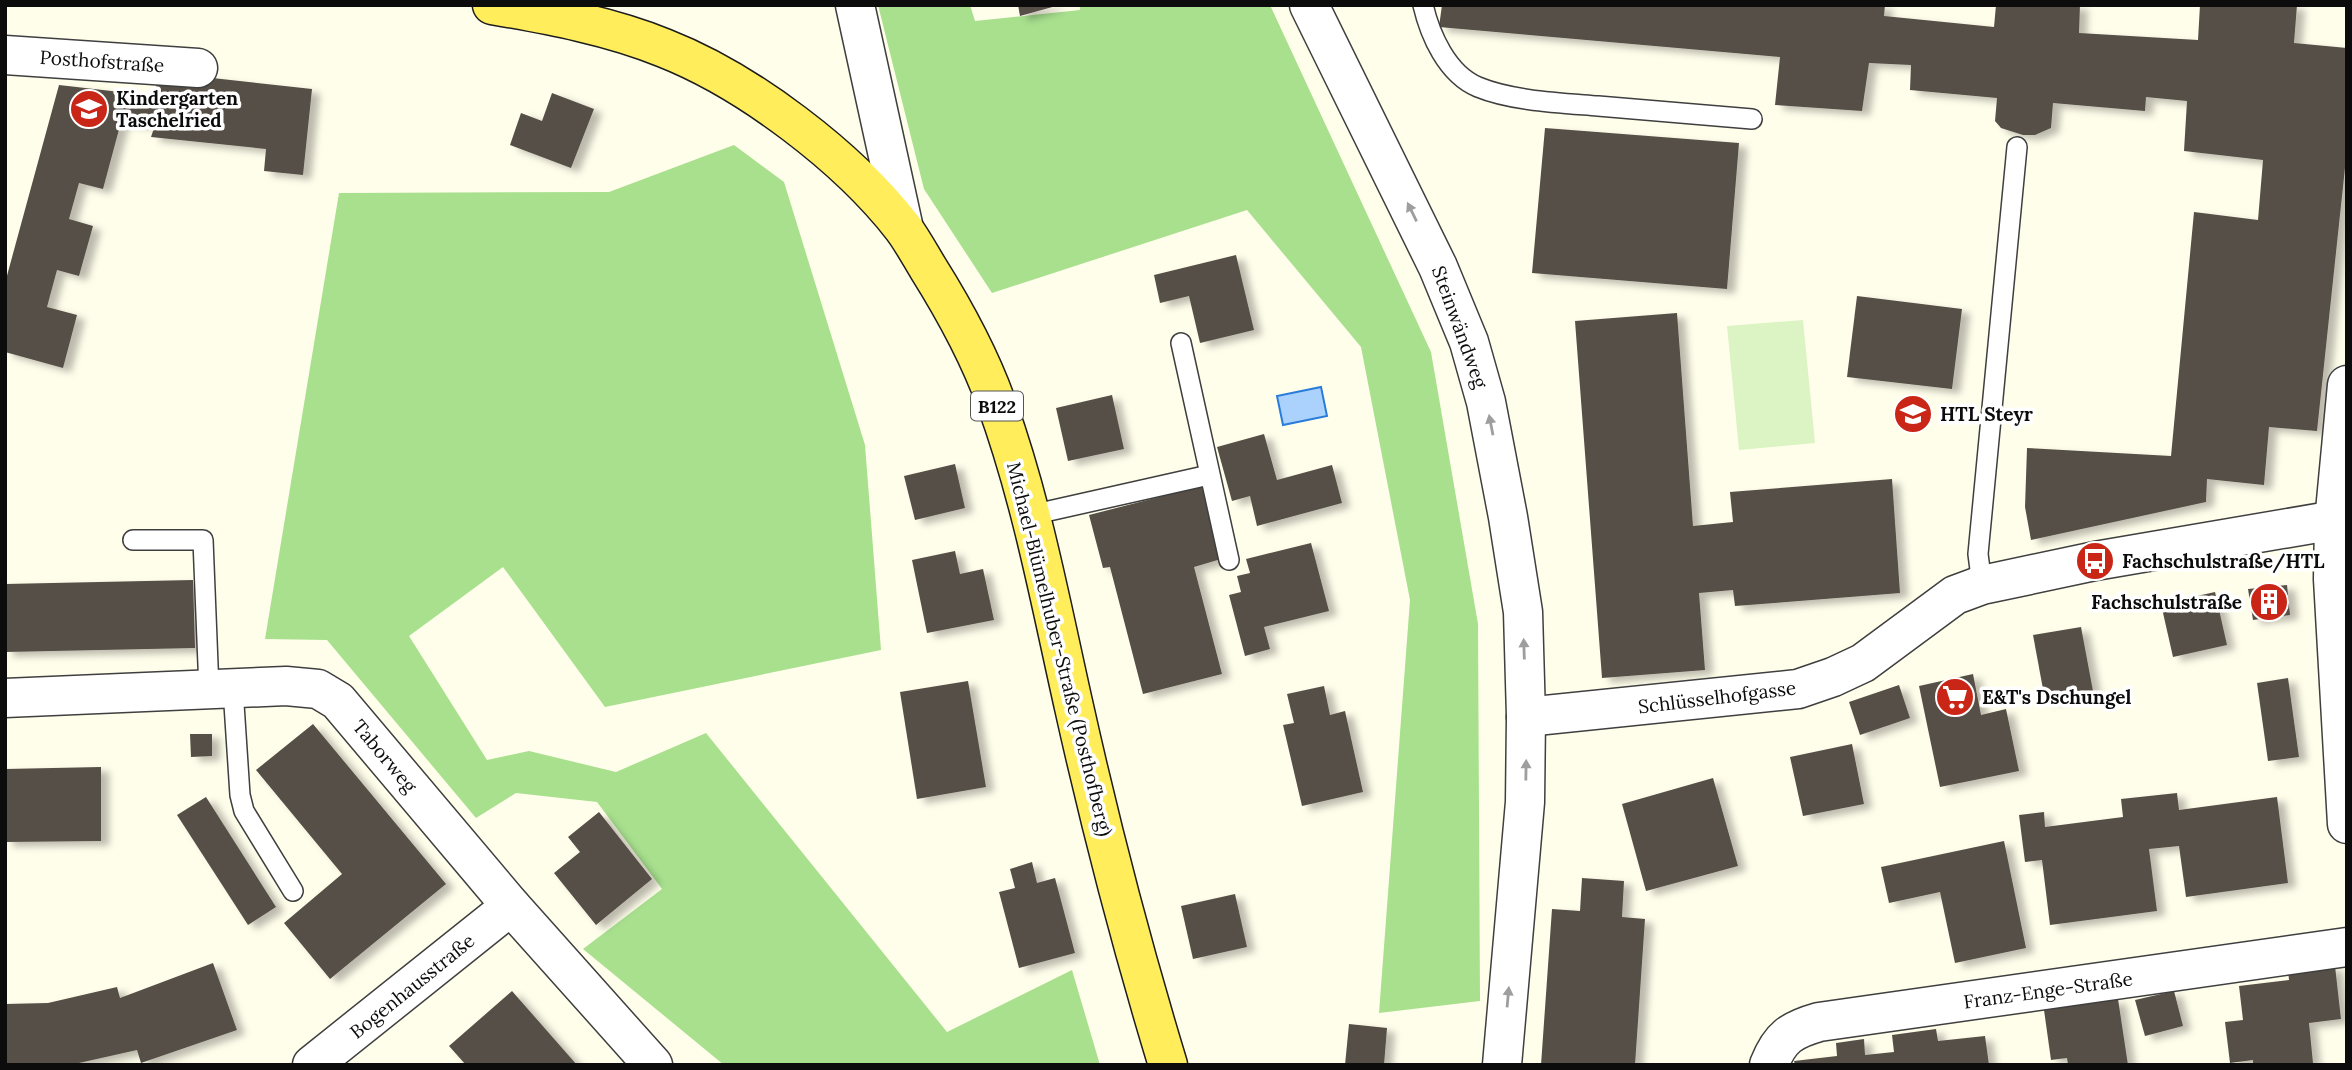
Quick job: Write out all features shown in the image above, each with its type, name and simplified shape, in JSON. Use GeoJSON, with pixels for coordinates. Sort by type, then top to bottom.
{"type":"FeatureCollection","features":[{"type":"Feature","properties":{"kind":"main road","name":"Michael-Blümelhuber-Straße (Posthofberg)"},"geometry":{"type":"LineString","coordinates":[[492,5],[590,15],[666,48],[740,86],[816,140],[873,194],[904,229],[958,315],[996,401],[1031,515],[1131,944],[1168,1065]]}},
{"type":"Feature","properties":{"kind":"street"},"geometry":{"type":"LineString","coordinates":[[855,5],[904,229]]}},
{"type":"Feature","properties":{"kind":"street","name":"Steinwändweg"},"geometry":{"type":"LineString","coordinates":[[1321,12],[1438,267],[1469,342],[1486,402],[1523,612],[1526,718]]}},
{"type":"Feature","properties":{"kind":"street","name":"Posthofstraße"},"geometry":{"type":"LineString","coordinates":[[5,55],[198,68]]}},
{"type":"Feature","properties":{"kind":"street"},"geometry":{"type":"LineString","coordinates":[[2347,385],[2341,520],[2333,579],[2347,824]]}},
{"type":"Feature","properties":{"kind":"street","name":"Schlüsselhofgasse"},"geometry":{"type":"LineString","coordinates":[[1526,718],[1798,689],[1863,663],[1955,595],[1982,584],[2095,561],[2341,520]]}},
{"type":"Feature","properties":{"kind":"street","name":"Taborweg"},"geometry":{"type":"LineString","coordinates":[[5,698],[286,686],[318,689],[338,701],[511,906],[653,1065]]}},
{"type":"Feature","properties":{"kind":"street"},"geometry":{"type":"LineString","coordinates":[[1502,1065],[1525,802],[1526,718]]}},
{"type":"Feature","properties":{"kind":"street","name":"Bogenhausstraße"},"geometry":{"type":"LineString","coordinates":[[312,1065],[511,906]]}},
{"type":"Feature","properties":{"kind":"street","name":"Franz-Enge-Straße"},"geometry":{"type":"LineString","coordinates":[[1769,1065],[1774,1051],[1784,1038],[1798,1028],[1819,1023],[2347,947]]}},
{"type":"Feature","properties":{"kind":"lane"},"geometry":{"type":"LineString","coordinates":[[1423,5],[1439,48],[1454,69],[1476,86],[1513,96],[1564,103],[1752,119]]}},
{"type":"Feature","properties":{"kind":"lane"},"geometry":{"type":"LineString","coordinates":[[1982,584],[1978,554],[2017,147]]}},
{"type":"Feature","properties":{"kind":"lane"},"geometry":{"type":"LineString","coordinates":[[1181,343],[1229,560]]}},
{"type":"Feature","properties":{"kind":"lane"},"geometry":{"type":"LineString","coordinates":[[1031,515],[1209,475]]}},
{"type":"Feature","properties":{"kind":"lane"},"geometry":{"type":"LineString","coordinates":[[133,540],[203,540],[221,690],[244,811],[293,891]]}},
{"type":"Feature","properties":{"kind":"green space"},"geometry":{"type":"Polygon","coordinates":[[[878,5],[970,5],[975,21],[1080,10],[1080,5],[1270,5],[1431,352],[1478,624],[1480,1001],[1379,1013],[1410,600],[1361,347],[1247,210],[992,293],[924,189],[878,5]]]}},
{"type":"Feature","properties":{"kind":"green space"},"geometry":{"type":"Polygon","coordinates":[[[734,145],[784,182],[865,445],[881,650],[605,707],[503,567],[409,636],[487,760],[529,751],[616,772],[706,733],[947,1032],[1072,970],[1100,1065],[724,1065],[583,949],[662,889],[597,802],[516,793],[476,818],[327,640],[265,639],[339,193],[609,192],[734,145]]]}},
{"type":"Feature","properties":{"kind":"green space"},"geometry":{"type":"Polygon","coordinates":[[[1803,320],[1815,443],[1739,450],[1727,326],[1803,320]]]}},
{"type":"Feature","properties":{"kind":"water"},"geometry":{"type":"Polygon","coordinates":[[[1321,387],[1327,416],[1283,425],[1277,396],[1321,387]]]}},
{"type":"Feature","properties":{"kind":"building"},"geometry":{"type":"Polygon","coordinates":[[[1018,5],[1056,5],[1056,6],[1020,16],[1018,5]]]}},
{"type":"Feature","properties":{"kind":"building"},"geometry":{"type":"Polygon","coordinates":[[[1442,5],[1885,5],[1884,16],[1994,27],[1996,5],[2080,5],[2079,33],[2198,40],[2200,5],[2297,5],[2294,43],[2347,48],[2347,149],[2317,431],[2269,427],[2264,485],[2207,479],[2206,502],[2031,540],[2025,507],[2027,448],[2171,456],[2194,212],[2258,220],[2263,160],[2184,151],[2187,101],[2146,97],[2145,111],[2053,103],[2051,128],[2035,135],[2023,135],[2001,128],[1995,121],[1997,98],[1910,90],[1911,65],[1869,63],[1862,111],[1775,105],[1780,57],[1439,27],[1442,5]]]}},
{"type":"Feature","properties":{"kind":"building"},"geometry":{"type":"Polygon","coordinates":[[[158,72],[312,89],[303,175],[264,171],[266,149],[151,137],[155,125],[121,122],[103,189],[79,183],[69,219],[93,226],[79,276],[57,270],[47,307],[77,315],[63,368],[5,352],[5,283],[59,85],[155,96],[158,72]]]}},
{"type":"Feature","properties":{"kind":"building"},"geometry":{"type":"Polygon","coordinates":[[[552,93],[594,109],[571,168],[510,145],[521,113],[542,121],[552,93]]]}},
{"type":"Feature","properties":{"kind":"building"},"geometry":{"type":"Polygon","coordinates":[[[1545,128],[1739,143],[1727,289],[1532,273],[1545,128]]]}},
{"type":"Feature","properties":{"kind":"building"},"geometry":{"type":"Polygon","coordinates":[[[1236,255],[1254,330],[1200,343],[1189,296],[1160,303],[1154,275],[1236,255]]]}},
{"type":"Feature","properties":{"kind":"building"},"geometry":{"type":"Polygon","coordinates":[[[1857,296],[1962,309],[1952,389],[1847,377],[1857,296]]]}},
{"type":"Feature","properties":{"kind":"building"},"geometry":{"type":"Polygon","coordinates":[[[1677,313],[1693,526],[1733,522],[1730,492],[1892,479],[1900,593],[1735,606],[1733,590],[1699,593],[1705,670],[1602,678],[1575,321],[1677,313]]]}},
{"type":"Feature","properties":{"kind":"building"},"geometry":{"type":"Polygon","coordinates":[[[1112,395],[1124,449],[1068,461],[1056,408],[1112,395]]]}},
{"type":"Feature","properties":{"kind":"building"},"geometry":{"type":"Polygon","coordinates":[[[1264,434],[1277,480],[1332,465],[1342,503],[1257,526],[1250,496],[1232,501],[1217,447],[1264,434]]]}},
{"type":"Feature","properties":{"kind":"building"},"geometry":{"type":"Polygon","coordinates":[[[955,464],[965,508],[915,520],[904,476],[955,464]]]}},
{"type":"Feature","properties":{"kind":"building"},"geometry":{"type":"Polygon","coordinates":[[[1202,486],[1221,559],[1194,567],[1222,674],[1143,694],[1110,567],[1103,568],[1089,515],[1202,486]]]}},
{"type":"Feature","properties":{"kind":"building"},"geometry":{"type":"Polygon","coordinates":[[[1311,543],[1329,611],[1264,627],[1270,649],[1245,656],[1229,595],[1241,592],[1237,576],[1250,573],[1246,559],[1311,543]]]}},
{"type":"Feature","properties":{"kind":"building"},"geometry":{"type":"Polygon","coordinates":[[[955,551],[960,574],[983,569],[994,620],[927,633],[912,560],[955,551]]]}},
{"type":"Feature","properties":{"kind":"building"},"geometry":{"type":"Polygon","coordinates":[[[193,580],[195,648],[5,652],[5,584],[193,580]]]}},
{"type":"Feature","properties":{"kind":"building","name":"Fachschulstraße"},"geometry":{"type":"Polygon","coordinates":[[[2287,585],[2290,615],[2253,620],[2248,589],[2287,585]]]}},
{"type":"Feature","properties":{"kind":"building"},"geometry":{"type":"Polygon","coordinates":[[[2215,592],[2227,645],[2173,657],[2161,604],[2215,592]]]}},
{"type":"Feature","properties":{"kind":"building"},"geometry":{"type":"Polygon","coordinates":[[[2081,627],[2093,691],[2045,700],[2033,635],[2081,627]]]}},
{"type":"Feature","properties":{"kind":"building"},"geometry":{"type":"Polygon","coordinates":[[[1973,674],[1981,715],[2006,709],[2019,771],[1940,787],[1919,686],[1973,674]]]}},
{"type":"Feature","properties":{"kind":"building"},"geometry":{"type":"Polygon","coordinates":[[[2288,678],[2299,757],[2268,761],[2257,683],[2288,678]]]}},
{"type":"Feature","properties":{"kind":"building"},"geometry":{"type":"Polygon","coordinates":[[[968,681],[986,787],[917,799],[900,692],[968,681]]]}},
{"type":"Feature","properties":{"kind":"building"},"geometry":{"type":"Polygon","coordinates":[[[1899,685],[1910,718],[1860,735],[1849,702],[1899,685]]]}},
{"type":"Feature","properties":{"kind":"building"},"geometry":{"type":"Polygon","coordinates":[[[1324,686],[1330,715],[1345,711],[1363,792],[1302,806],[1283,725],[1294,723],[1287,694],[1324,686]]]}},
{"type":"Feature","properties":{"kind":"building"},"geometry":{"type":"Polygon","coordinates":[[[313,724],[446,884],[330,979],[284,923],[342,874],[256,770],[313,724]]]}},
{"type":"Feature","properties":{"kind":"building"},"geometry":{"type":"Polygon","coordinates":[[[190,734],[212,734],[212,756],[191,757],[190,734]]]}},
{"type":"Feature","properties":{"kind":"building"},"geometry":{"type":"Polygon","coordinates":[[[1852,744],[1864,804],[1803,816],[1790,757],[1852,744]]]}},
{"type":"Feature","properties":{"kind":"building"},"geometry":{"type":"Polygon","coordinates":[[[101,767],[101,841],[5,842],[5,769],[101,767]]]}},
{"type":"Feature","properties":{"kind":"building"},"geometry":{"type":"Polygon","coordinates":[[[1713,778],[1738,866],[1646,891],[1622,804],[1713,778]]]}},
{"type":"Feature","properties":{"kind":"building"},"geometry":{"type":"Polygon","coordinates":[[[2177,793],[2179,810],[2277,797],[2288,883],[2186,897],[2179,846],[2149,849],[2157,911],[2050,925],[2042,860],[2025,862],[2019,815],[2044,812],[2045,827],[2123,817],[2121,799],[2177,793]]]}},
{"type":"Feature","properties":{"kind":"building"},"geometry":{"type":"Polygon","coordinates":[[[206,797],[276,907],[248,925],[177,815],[206,797]]]}},
{"type":"Feature","properties":{"kind":"building"},"geometry":{"type":"Polygon","coordinates":[[[599,812],[652,879],[596,925],[554,873],[580,852],[568,837],[599,812]]]}},
{"type":"Feature","properties":{"kind":"building"},"geometry":{"type":"Polygon","coordinates":[[[2004,841],[2026,948],[1955,963],[1940,892],[1889,903],[1881,867],[2004,841]]]}},
{"type":"Feature","properties":{"kind":"building"},"geometry":{"type":"Polygon","coordinates":[[[1032,862],[1037,883],[1055,878],[1075,953],[1019,968],[999,892],[1015,888],[1010,869],[1032,862]]]}},
{"type":"Feature","properties":{"kind":"building"},"geometry":{"type":"Polygon","coordinates":[[[1582,878],[1624,881],[1622,917],[1645,919],[1635,1065],[1541,1065],[1552,909],[1580,911],[1582,878]]]}},
{"type":"Feature","properties":{"kind":"building"},"geometry":{"type":"Polygon","coordinates":[[[1235,894],[1247,947],[1193,959],[1181,906],[1235,894]]]}},
{"type":"Feature","properties":{"kind":"building"},"geometry":{"type":"Polygon","coordinates":[[[213,963],[237,1030],[141,1063],[137,1050],[70,1065],[5,1065],[5,1004],[48,1003],[117,987],[120,998],[213,963]]]}},
{"type":"Feature","properties":{"kind":"building"},"geometry":{"type":"Polygon","coordinates":[[[2335,966],[2341,1019],[2309,1023],[2313,1063],[2253,1065],[2253,1060],[2230,1063],[2225,1022],[2243,1020],[2239,986],[2289,980],[2288,970],[2335,966]]]}},
{"type":"Feature","properties":{"kind":"building"},"geometry":{"type":"Polygon","coordinates":[[[512,991],[577,1065],[466,1065],[449,1046],[512,991]]]}},
{"type":"Feature","properties":{"kind":"building"},"geometry":{"type":"Polygon","coordinates":[[[2174,991],[2183,1026],[2145,1036],[2135,1000],[2174,991]]]}},
{"type":"Feature","properties":{"kind":"building"},"geometry":{"type":"Polygon","coordinates":[[[2118,999],[2128,1065],[2068,1065],[2067,1058],[2051,1060],[2044,1010],[2118,999]]]}},
{"type":"Feature","properties":{"kind":"building"},"geometry":{"type":"Polygon","coordinates":[[[1349,1024],[1387,1028],[1384,1065],[1345,1065],[1349,1024]]]}},
{"type":"Feature","properties":{"kind":"building"},"geometry":{"type":"Polygon","coordinates":[[[1936,1029],[1938,1041],[1985,1036],[1989,1065],[1795,1065],[1794,1061],[1837,1056],[1836,1043],[1864,1039],[1865,1055],[1894,1052],[1892,1035],[1936,1029]]]}},
{"type":"Feature","properties":{"kind":"place","name":"Kindergarten Taschelried"},"geometry":{"type":"Point","coordinates":[89,109]}},
{"type":"Feature","properties":{"kind":"place","name":"HTL Steyr"},"geometry":{"type":"Point","coordinates":[1913,414]}},
{"type":"Feature","properties":{"kind":"place","name":"Fachschulstraße/HTL"},"geometry":{"type":"Point","coordinates":[2095,561]}},
{"type":"Feature","properties":{"kind":"place","name":"Fachschulstraße"},"geometry":{"type":"Point","coordinates":[2269,602]}},
{"type":"Feature","properties":{"kind":"place","name":"E&T's Dschungel"},"geometry":{"type":"Point","coordinates":[1955,697]}}]}
